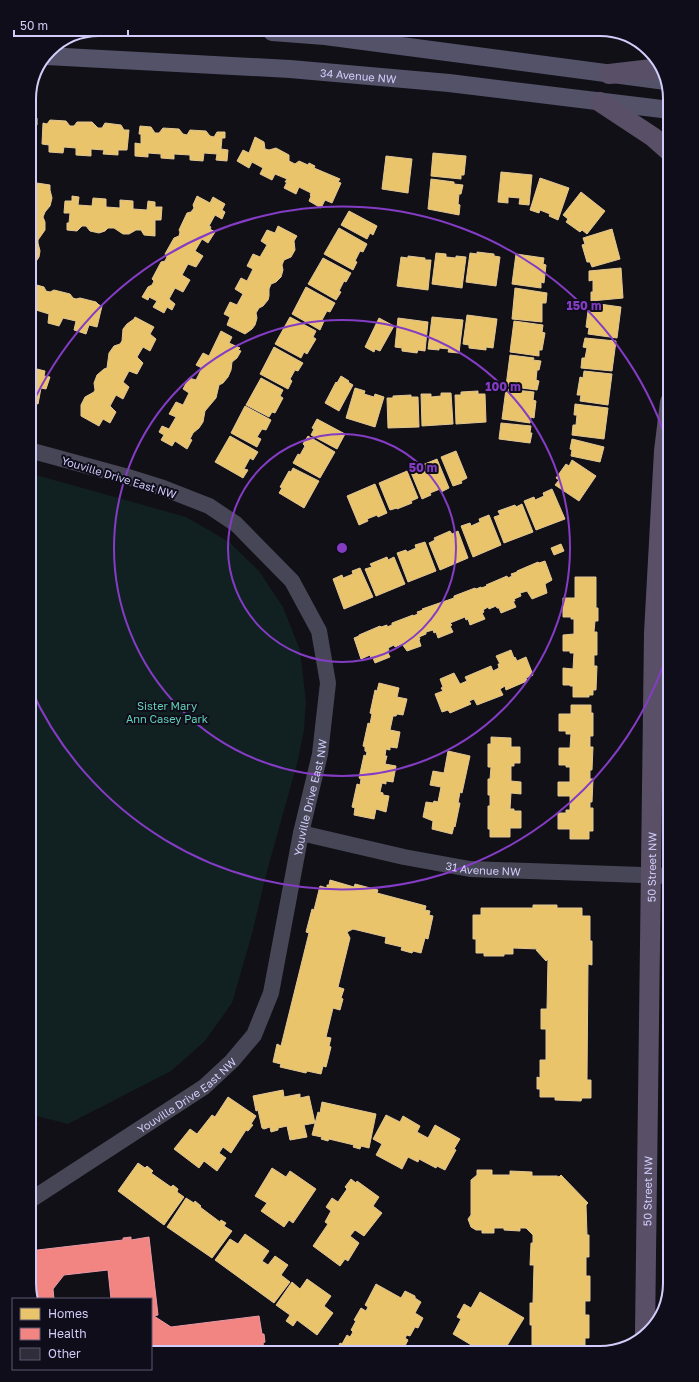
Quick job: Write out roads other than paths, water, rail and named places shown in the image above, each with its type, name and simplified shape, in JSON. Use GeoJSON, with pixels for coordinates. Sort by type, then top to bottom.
{"type":"FeatureCollection","features":[{"type":"Feature","properties":{"kind":"main road"},"geometry":{"type":"LineString","coordinates":[[325,36],[660,80]]}},
{"type":"Feature","properties":{"kind":"main road","name":"34 Avenue NW"},"geometry":{"type":"LineString","coordinates":[[53,56],[290,69],[449,84],[663,109]]}},
{"type":"Feature","properties":{"kind":"main road"},"geometry":{"type":"LineString","coordinates":[[609,74],[656,69]]}},
{"type":"Feature","properties":{"kind":"main road"},"geometry":{"type":"LineString","coordinates":[[600,102],[663,146]]}},
{"type":"Feature","properties":{"kind":"main road","name":"50 Street NW"},"geometry":{"type":"LineString","coordinates":[[645,1327],[654,633],[663,469]]}},
{"type":"Feature","properties":{"kind":"main road"},"geometry":{"type":"LineString","coordinates":[[646,1242],[657,1312]]}},
{"type":"Feature","properties":{"kind":"street","name":"Youville Drive East NW"},"geometry":{"type":"LineString","coordinates":[[36,452],[163,488],[209,506],[236,524],[292,581],[319,631],[328,684],[320,754],[301,833],[271,993],[254,1034],[232,1061],[204,1087],[36,1196]]}},
{"type":"Feature","properties":{"kind":"street","name":"31 Avenue NW"},"geometry":{"type":"LineString","coordinates":[[301,833],[404,857],[470,869],[663,876]]}},
{"type":"Feature","properties":{"kind":"park label","name":"Sister Mary Ann Casey Park"},"geometry":{"type":"Point","coordinates":[167,711]}}]}
